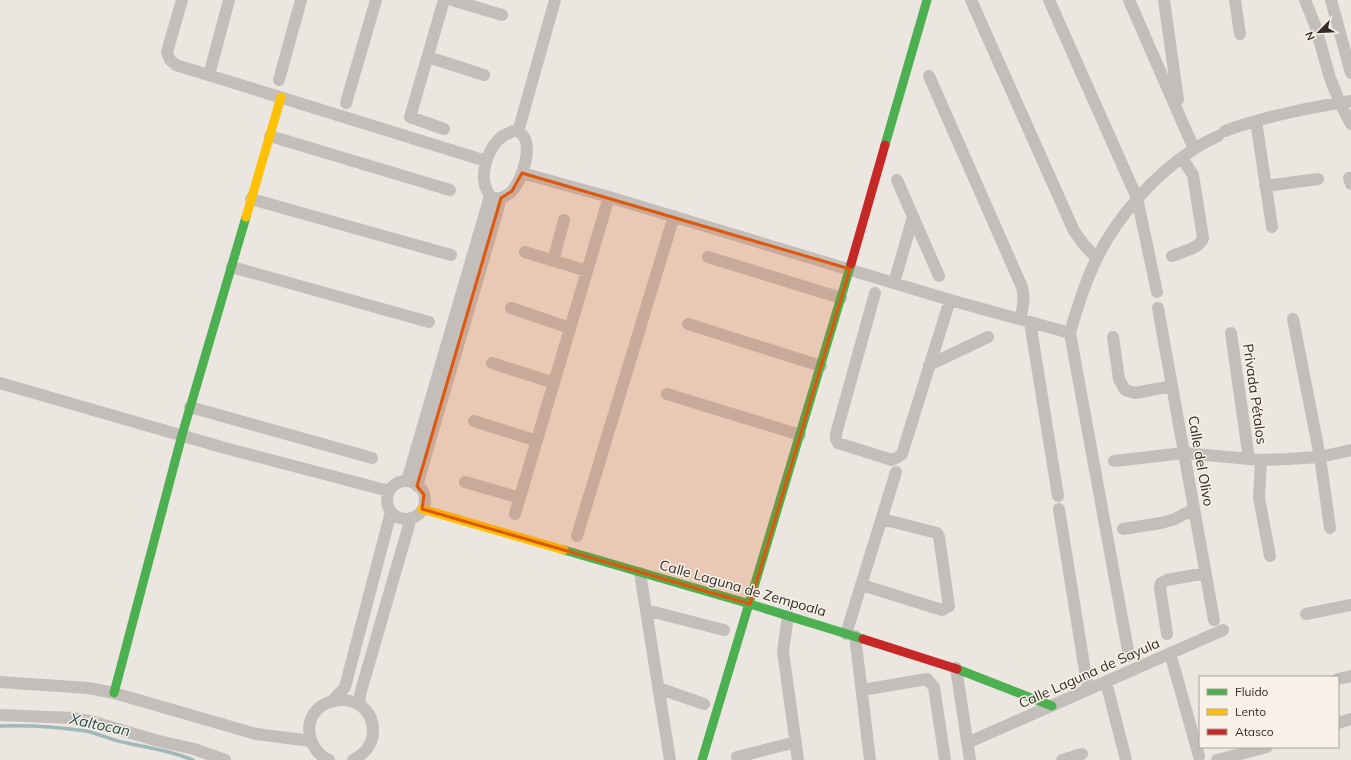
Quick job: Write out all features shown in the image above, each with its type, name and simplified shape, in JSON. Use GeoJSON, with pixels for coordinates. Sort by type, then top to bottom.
{"type":"FeatureCollection","features":[{"type":"Feature","properties":{"kind":"street"},"geometry":{"type":"LineString","coordinates":[[182,0],[167,52],[170,60],[176,65],[486,162]]}},
{"type":"Feature","properties":{"kind":"street"},"geometry":{"type":"LineString","coordinates":[[209,75],[229,0]]}},
{"type":"Feature","properties":{"kind":"street"},"geometry":{"type":"LineString","coordinates":[[279,80],[301,0]]}},
{"type":"Feature","properties":{"kind":"street"},"geometry":{"type":"LineString","coordinates":[[346,103],[376,0]]}},
{"type":"Feature","properties":{"kind":"street"},"geometry":{"type":"LineString","coordinates":[[444,0],[410,117],[444,129]]}},
{"type":"Feature","properties":{"kind":"street"},"geometry":{"type":"LineString","coordinates":[[452,0],[502,15]]}},
{"type":"Feature","properties":{"kind":"street"},"geometry":{"type":"LineString","coordinates":[[518,132],[555,0]]}},
{"type":"Feature","properties":{"kind":"street"},"geometry":{"type":"LineString","coordinates":[[702,760],[850,269],[927,0]]}},
{"type":"Feature","properties":{"kind":"street"},"geometry":{"type":"LineString","coordinates":[[971,0],[1074,231],[1085,246],[1097,258]]}},
{"type":"Feature","properties":{"kind":"street"},"geometry":{"type":"LineString","coordinates":[[1049,0],[1138,198],[1157,292]]}},
{"type":"Feature","properties":{"kind":"street"},"geometry":{"type":"LineString","coordinates":[[1129,0],[1194,149]]}},
{"type":"Feature","properties":{"kind":"street"},"geometry":{"type":"LineString","coordinates":[[1164,0],[1180,115]]}},
{"type":"Feature","properties":{"kind":"street"},"geometry":{"type":"LineString","coordinates":[[1235,0],[1240,34]]}},
{"type":"Feature","properties":{"kind":"street"},"geometry":{"type":"LineString","coordinates":[[1305,0],[1316,24],[1330,78],[1346,102],[1351,124]]}},
{"type":"Feature","properties":{"kind":"street"},"geometry":{"type":"LineString","coordinates":[[1331,0],[1351,74]]}},
{"type":"Feature","properties":{"kind":"street"},"geometry":{"type":"LineString","coordinates":[[428,56],[484,75]]}},
{"type":"Feature","properties":{"kind":"street"},"geometry":{"type":"LineString","coordinates":[[929,76],[1022,287],[1024,295],[1025,321],[1058,496]]}},
{"type":"Feature","properties":{"kind":"street"},"geometry":{"type":"LineString","coordinates":[[114,692],[182,435],[281,98]]}},
{"type":"Feature","properties":{"kind":"street"},"geometry":{"type":"LineString","coordinates":[[1129,656],[1070,333],[1081,297],[1097,258],[1116,227],[1138,198],[1158,178],[1194,149],[1222,134],[1256,121],[1288,112],[1346,102]]}},
{"type":"Feature","properties":{"kind":"street"},"geometry":{"type":"LineString","coordinates":[[1256,121],[1272,227]]}},
{"type":"Feature","properties":{"kind":"street"},"geometry":{"type":"LineString","coordinates":[[509,132],[518,132],[526,141],[526,154],[522,173],[512,191],[495,197],[486,190],[484,180],[486,162],[498,139],[509,132]]}},
{"type":"Feature","properties":{"kind":"street"},"geometry":{"type":"LineString","coordinates":[[270,136],[450,190]]}},
{"type":"Feature","properties":{"kind":"street"},"geometry":{"type":"LineString","coordinates":[[1172,256],[1198,245],[1202,242],[1203,238],[1193,175],[1182,158]]}},
{"type":"Feature","properties":{"kind":"street"},"geometry":{"type":"LineString","coordinates":[[522,173],[674,216],[950,300],[1070,333]]}},
{"type":"Feature","properties":{"kind":"street"},"geometry":{"type":"LineString","coordinates":[[1265,186],[1318,179]]}},
{"type":"Feature","properties":{"kind":"street"},"geometry":{"type":"LineString","coordinates":[[897,180],[939,276]]}},
{"type":"Feature","properties":{"kind":"street"},"geometry":{"type":"LineString","coordinates":[[412,484],[495,197]]}},
{"type":"Feature","properties":{"kind":"street"},"geometry":{"type":"LineString","coordinates":[[515,514],[609,197]]}},
{"type":"Feature","properties":{"kind":"street"},"geometry":{"type":"LineString","coordinates":[[251,199],[451,255]]}},
{"type":"Feature","properties":{"kind":"street"},"geometry":{"type":"LineString","coordinates":[[577,536],[674,216]]}},
{"type":"Feature","properties":{"kind":"street"},"geometry":{"type":"LineString","coordinates":[[894,283],[913,217]]}},
{"type":"Feature","properties":{"kind":"street"},"geometry":{"type":"LineString","coordinates":[[553,261],[564,220]]}},
{"type":"Feature","properties":{"kind":"street"},"geometry":{"type":"LineString","coordinates":[[525,252],[587,271]]}},
{"type":"Feature","properties":{"kind":"street"},"geometry":{"type":"LineString","coordinates":[[708,257],[841,298]]}},
{"type":"Feature","properties":{"kind":"street"},"geometry":{"type":"LineString","coordinates":[[232,267],[429,322]]}},
{"type":"Feature","properties":{"kind":"street"},"geometry":{"type":"LineString","coordinates":[[875,294],[836,434],[836,439],[838,443],[892,460],[902,454],[950,300]]}},
{"type":"Feature","properties":{"kind":"street"},"geometry":{"type":"LineString","coordinates":[[511,308],[570,328]]}},
{"type":"Feature","properties":{"kind":"street","name":"Calle del Olivo"},"geometry":{"type":"LineString","coordinates":[[1158,308],[1214,620]]}},
{"type":"Feature","properties":{"kind":"street"},"geometry":{"type":"LineString","coordinates":[[1293,319],[1320,456],[1330,528]]}},
{"type":"Feature","properties":{"kind":"street"},"geometry":{"type":"LineString","coordinates":[[688,324],[821,366]]}},
{"type":"Feature","properties":{"kind":"street","name":"Privada Pétalos"},"geometry":{"type":"LineString","coordinates":[[1231,333],[1255,460],[1258,498],[1270,556]]}},
{"type":"Feature","properties":{"kind":"street"},"geometry":{"type":"LineString","coordinates":[[1113,336],[1119,379],[1126,390],[1135,393],[1172,386]]}},
{"type":"Feature","properties":{"kind":"street"},"geometry":{"type":"LineString","coordinates":[[929,365],[988,337]]}},
{"type":"Feature","properties":{"kind":"street"},"geometry":{"type":"LineString","coordinates":[[492,363],[554,383]]}},
{"type":"Feature","properties":{"kind":"street"},"geometry":{"type":"LineString","coordinates":[[0,383],[225,448],[389,491]]}},
{"type":"Feature","properties":{"kind":"street"},"geometry":{"type":"LineString","coordinates":[[667,394],[800,435]]}},
{"type":"Feature","properties":{"kind":"street"},"geometry":{"type":"LineString","coordinates":[[190,408],[372,458]]}},
{"type":"Feature","properties":{"kind":"street"},"geometry":{"type":"LineString","coordinates":[[474,421],[537,441]]}},
{"type":"Feature","properties":{"kind":"street"},"geometry":{"type":"LineString","coordinates":[[1114,461],[1184,453],[1255,460],[1320,456],[1351,450]]}},
{"type":"Feature","properties":{"kind":"street"},"geometry":{"type":"LineString","coordinates":[[870,760],[862,690],[851,635],[862,585],[896,472]]}},
{"type":"Feature","properties":{"kind":"street"},"geometry":{"type":"LineString","coordinates":[[400,482],[412,484],[424,495],[422,509],[418,515],[411,518],[404,519],[397,517],[391,512],[388,506],[387,498],[389,491],[400,482]]}},
{"type":"Feature","properties":{"kind":"street"},"geometry":{"type":"LineString","coordinates":[[465,482],[520,498]]}},
{"type":"Feature","properties":{"kind":"street","name":"Calle Laguna de Zempoala"},"geometry":{"type":"LineString","coordinates":[[422,509],[750,604],[851,635],[956,668],[1052,706]]}},
{"type":"Feature","properties":{"kind":"street"},"geometry":{"type":"LineString","coordinates":[[1058,509],[1088,690]]}},
{"type":"Feature","properties":{"kind":"street"},"geometry":{"type":"LineString","coordinates":[[1123,529],[1161,523],[1175,519],[1194,509]]}},
{"type":"Feature","properties":{"kind":"street"},"geometry":{"type":"LineString","coordinates":[[329,760],[320,754],[311,741],[310,724],[317,710],[332,700],[345,687],[391,512]]}},
{"type":"Feature","properties":{"kind":"street"},"geometry":{"type":"LineString","coordinates":[[362,707],[360,700],[361,691],[411,518]]}},
{"type":"Feature","properties":{"kind":"street"},"geometry":{"type":"LineString","coordinates":[[862,585],[942,610],[949,606],[939,537],[937,533],[882,518]]}},
{"type":"Feature","properties":{"kind":"street"},"geometry":{"type":"LineString","coordinates":[[640,573],[670,760]]}},
{"type":"Feature","properties":{"kind":"street"},"geometry":{"type":"LineString","coordinates":[[1167,634],[1160,588],[1161,583],[1167,580],[1206,573]]}},
{"type":"Feature","properties":{"kind":"street"},"geometry":{"type":"LineString","coordinates":[[1306,614],[1351,604]]}},
{"type":"Feature","properties":{"kind":"street"},"geometry":{"type":"LineString","coordinates":[[646,610],[724,630]]}},
{"type":"Feature","properties":{"kind":"street"},"geometry":{"type":"LineString","coordinates":[[788,616],[784,651],[798,760]]}},
{"type":"Feature","properties":{"kind":"street","name":"Calle Laguna de Sayula"},"geometry":{"type":"LineString","coordinates":[[967,743],[1223,630]]}},
{"type":"Feature","properties":{"kind":"street"},"geometry":{"type":"LineString","coordinates":[[1170,653],[1199,756]]}},
{"type":"Feature","properties":{"kind":"street"},"geometry":{"type":"LineString","coordinates":[[956,668],[970,760]]}},
{"type":"Feature","properties":{"kind":"street"},"geometry":{"type":"LineString","coordinates":[[1339,679],[1351,676]]}},
{"type":"Feature","properties":{"kind":"street"},"geometry":{"type":"LineString","coordinates":[[862,690],[927,679],[934,687],[945,760]]}},
{"type":"Feature","properties":{"kind":"street"},"geometry":{"type":"LineString","coordinates":[[0,682],[88,688],[114,692],[256,734],[311,741]]}},
{"type":"Feature","properties":{"kind":"street"},"geometry":{"type":"LineString","coordinates":[[1106,682],[1126,760]]}},
{"type":"Feature","properties":{"kind":"street"},"geometry":{"type":"LineString","coordinates":[[658,688],[704,704]]}},
{"type":"Feature","properties":{"kind":"street"},"geometry":{"type":"LineString","coordinates":[[332,700],[348,700],[355,702],[368,713],[371,721],[373,729],[370,745],[365,752],[354,760]]}},
{"type":"Feature","properties":{"kind":"street"},"geometry":{"type":"LineString","coordinates":[[0,715],[73,718],[94,722],[155,740],[194,749],[224,760]]}},
{"type":"Feature","properties":{"kind":"street"},"geometry":{"type":"LineString","coordinates":[[1339,723],[1351,719]]}},
{"type":"Feature","properties":{"kind":"street"},"geometry":{"type":"LineString","coordinates":[[737,756],[796,742]]}},
{"type":"Feature","properties":{"kind":"street"},"geometry":{"type":"LineString","coordinates":[[1217,760],[1263,748]]}},
{"type":"Feature","properties":{"kind":"street"},"geometry":{"type":"LineString","coordinates":[[1062,760],[1082,754]]}},
{"type":"Feature","properties":{"kind":"highlighted area"},"geometry":{"type":"Polygon","coordinates":[[[522,173],[850,269],[750,604],[422,509],[424,495],[417,486],[501,198],[512,191],[522,173]]]}},
{"type":"Feature","properties":{"kind":"waterway","name":"Xaltocan"},"geometry":{"type":"LineString","coordinates":[[0,726],[65,728],[86,731],[122,742],[169,752],[193,760]]}},
{"type":"Feature","properties":{"kind":"traffic: fast"},"geometry":{"type":"LineString","coordinates":[[885,145],[927,0]]}},
{"type":"Feature","properties":{"kind":"traffic: fast"},"geometry":{"type":"LineString","coordinates":[[114,693],[182,435],[246,217]]}},
{"type":"Feature","properties":{"kind":"traffic: fast"},"geometry":{"type":"LineString","coordinates":[[702,760],[851,264]]}},
{"type":"Feature","properties":{"kind":"traffic: fast"},"geometry":{"type":"LineString","coordinates":[[564,550],[750,604],[863,639]]}},
{"type":"Feature","properties":{"kind":"traffic: fast"},"geometry":{"type":"LineString","coordinates":[[957,669],[1052,706]]}},
{"type":"Feature","properties":{"kind":"traffic: slow"},"geometry":{"type":"LineString","coordinates":[[246,217],[281,97]]}},
{"type":"Feature","properties":{"kind":"traffic: slow"},"geometry":{"type":"LineString","coordinates":[[422,509],[564,550]]}},
{"type":"Feature","properties":{"kind":"traffic: jam"},"geometry":{"type":"LineString","coordinates":[[851,264],[885,145]]}},
{"type":"Feature","properties":{"kind":"traffic: jam"},"geometry":{"type":"LineString","coordinates":[[863,639],[957,669]]}}]}
